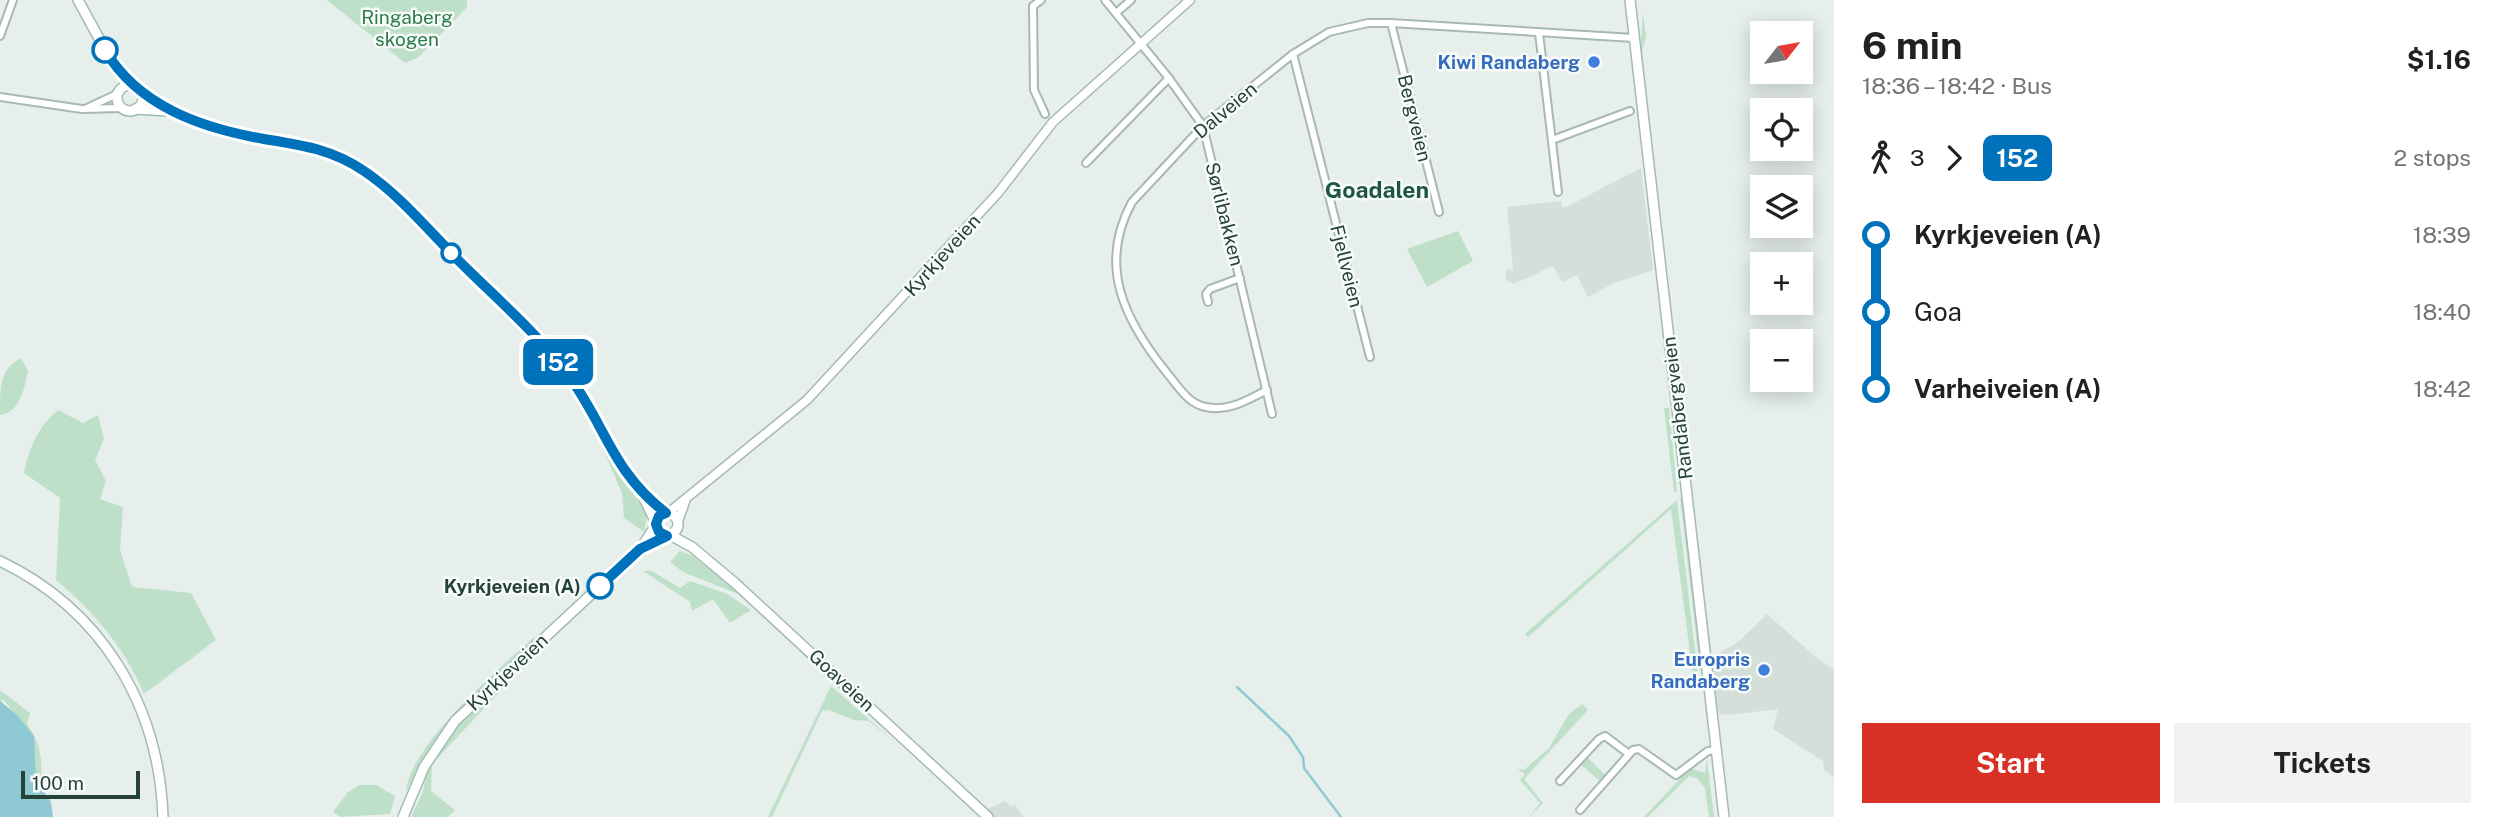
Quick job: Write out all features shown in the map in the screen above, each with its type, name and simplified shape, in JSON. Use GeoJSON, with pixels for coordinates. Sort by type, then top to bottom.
{"type":"FeatureCollection","features":[{"type":"Feature","properties":{"kind":"main road"},"geometry":{"type":"LineString","coordinates":[[78,0],[113,64],[142,94],[142,102],[135,109],[122,108],[117,103],[118,92],[113,64]]}},
{"type":"Feature","properties":{"kind":"main road","name":"Randabergveien"},"geometry":{"type":"LineString","coordinates":[[1630,0],[1724,817]]}},
{"type":"Feature","properties":{"kind":"main road"},"geometry":{"type":"LineString","coordinates":[[118,92],[131,84]]}},
{"type":"Feature","properties":{"kind":"main road","name":"Goaveien"},"geometry":{"type":"LineString","coordinates":[[142,94],[174,112],[241,134],[317,147],[348,160],[384,187],[561,365],[579,390],[622,469],[642,495],[659,532],[692,547],[777,621],[988,817]]}},
{"type":"Feature","properties":{"kind":"main road","name":"Goaveien"},"geometry":{"type":"LineString","coordinates":[[135,109],[174,112]]}},
{"type":"Feature","properties":{"kind":"main road","name":"Goaveien"},"geometry":{"type":"LineString","coordinates":[[642,495],[679,523],[692,547]]}},
{"type":"Feature","properties":{"kind":"main road"},"geometry":{"type":"LineString","coordinates":[[656,524],[659,516],[667,513]]}},
{"type":"Feature","properties":{"kind":"main road"},"geometry":{"type":"LineString","coordinates":[[668,535],[679,523]]}},
{"type":"Feature","properties":{"kind":"main road","name":"Kyrkjeveien"},"geometry":{"type":"LineString","coordinates":[[403,817],[424,768],[455,721],[640,549],[656,524]]}},
{"type":"Feature","properties":{"kind":"main road","name":"Kyrkjeveien"},"geometry":{"type":"LineString","coordinates":[[640,549],[668,535]]}},
{"type":"Feature","properties":{"kind":"main road"},"geometry":{"type":"LineString","coordinates":[[0,561],[32,578],[62,600],[90,626],[118,662],[149,726],[159,770],[163,817]]}},
{"type":"Feature","properties":{"kind":"street"},"geometry":{"type":"LineString","coordinates":[[0,36],[13,0]]}},
{"type":"Feature","properties":{"kind":"street"},"geometry":{"type":"LineString","coordinates":[[1041,0],[1033,6],[1034,90],[1045,114]]}},
{"type":"Feature","properties":{"kind":"street","name":"Sørlibakken"},"geometry":{"type":"LineString","coordinates":[[1105,0],[1169,78],[1203,126],[1272,414]]}},
{"type":"Feature","properties":{"kind":"street"},"geometry":{"type":"LineString","coordinates":[[1116,13],[1131,0]]}},
{"type":"Feature","properties":{"kind":"street","name":"Kyrkjeveien"},"geometry":{"type":"LineString","coordinates":[[667,513],[685,502],[821,386],[909,291],[921,273],[998,193],[1053,122],[1139,42],[1189,0]]}},
{"type":"Feature","properties":{"kind":"street","name":"Dalveien"},"geometry":{"type":"LineString","coordinates":[[1266,390],[1235,406],[1219,409],[1203,407],[1189,399],[1139,338],[1121,295],[1116,253],[1124,217],[1132,202],[1203,126],[1293,54],[1329,32],[1346,27],[1391,23],[1634,38]]}},
{"type":"Feature","properties":{"kind":"street","name":"Bergveien"},"geometry":{"type":"LineString","coordinates":[[1391,23],[1439,212]]}},
{"type":"Feature","properties":{"kind":"street"},"geometry":{"type":"LineString","coordinates":[[1539,33],[1558,191]]}},
{"type":"Feature","properties":{"kind":"street","name":"Fjellveien"},"geometry":{"type":"LineString","coordinates":[[1293,54],[1370,357]]}},
{"type":"Feature","properties":{"kind":"street"},"geometry":{"type":"LineString","coordinates":[[1086,163],[1169,78]]}},
{"type":"Feature","properties":{"kind":"street"},"geometry":{"type":"LineString","coordinates":[[82,109],[118,92]]}},
{"type":"Feature","properties":{"kind":"street"},"geometry":{"type":"LineString","coordinates":[[0,97],[82,109],[122,108]]}},
{"type":"Feature","properties":{"kind":"street"},"geometry":{"type":"LineString","coordinates":[[1552,140],[1630,111]]}},
{"type":"Feature","properties":{"kind":"street","name":"Sørlibakken"},"geometry":{"type":"LineString","coordinates":[[1208,302],[1206,294],[1210,289],[1240,278]]}},
{"type":"Feature","properties":{"kind":"street","name":"Kyrkjeveien"},"geometry":{"type":"LineString","coordinates":[[679,523],[685,502]]}},
{"type":"Feature","properties":{"kind":"street"},"geometry":{"type":"LineString","coordinates":[[1560,780],[1605,736],[1613,739],[1629,754]]}},
{"type":"Feature","properties":{"kind":"street"},"geometry":{"type":"LineString","coordinates":[[1580,810],[1629,754],[1639,749],[1676,775],[1708,751],[1717,750]]}},
{"type":"Feature","properties":{"kind":"shaded area"},"geometry":{"type":"Polygon","coordinates":[[[1641,168],[1653,270],[1614,283],[1588,297],[1577,275],[1562,282],[1553,266],[1514,284],[1506,280],[1506,270],[1513,269],[1507,207],[1561,201],[1562,207],[1566,207],[1641,168]]]}},
{"type":"Feature","properties":{"kind":"shaded area"},"geometry":{"type":"Polygon","coordinates":[[[1767,614],[1819,660],[1834,669],[1834,777],[1824,770],[1823,761],[1773,729],[1778,709],[1729,715],[1720,714],[1716,708],[1710,658],[1737,643],[1767,614]]]}},
{"type":"Feature","properties":{"kind":"shaded area"},"geometry":{"type":"Polygon","coordinates":[[[1005,801],[1011,806],[1015,805],[1024,817],[993,817],[985,810],[1005,801]]]}},
{"type":"Feature","properties":{"kind":"green space","name":"Ringaberg skogen"},"geometry":{"type":"Polygon","coordinates":[[[327,0],[467,0],[467,7],[419,57],[405,63],[327,0]]]}},
{"type":"Feature","properties":{"kind":"green space"},"geometry":{"type":"Polygon","coordinates":[[[1643,13],[1646,36],[1642,52],[1676,366],[1640,56],[1643,13]]]}},
{"type":"Feature","properties":{"kind":"green space"},"geometry":{"type":"Polygon","coordinates":[[[1458,231],[1473,261],[1427,287],[1407,249],[1458,231]]]}},
{"type":"Feature","properties":{"kind":"green space"},"geometry":{"type":"Polygon","coordinates":[[[21,358],[28,371],[23,392],[13,409],[0,415],[0,395],[5,373],[21,358]]]}},
{"type":"Feature","properties":{"kind":"green space"},"geometry":{"type":"Polygon","coordinates":[[[1678,370],[1712,659],[1710,658],[1678,370]]]}},
{"type":"Feature","properties":{"kind":"green space"},"geometry":{"type":"Polygon","coordinates":[[[583,404],[611,459],[647,514],[644,532],[624,518],[622,493],[583,404]]]}},
{"type":"Feature","properties":{"kind":"green space"},"geometry":{"type":"Polygon","coordinates":[[[1664,408],[1669,408],[1677,491],[1674,492],[1664,408]]]}},
{"type":"Feature","properties":{"kind":"green space"},"geometry":{"type":"Polygon","coordinates":[[[58,410],[83,423],[98,415],[104,439],[95,460],[106,481],[100,499],[123,507],[120,550],[132,587],[191,593],[216,640],[144,694],[118,646],[83,605],[56,580],[60,498],[24,473],[36,438],[45,423],[58,410]]]}},
{"type":"Feature","properties":{"kind":"green space"},"geometry":{"type":"Polygon","coordinates":[[[1680,498],[1683,498],[1702,671],[1700,670],[1680,498]]]}},
{"type":"Feature","properties":{"kind":"green space"},"geometry":{"type":"Polygon","coordinates":[[[1677,500],[1698,675],[1693,675],[1671,509],[1528,637],[1525,634],[1677,500]]]}},
{"type":"Feature","properties":{"kind":"green space"},"geometry":{"type":"Polygon","coordinates":[[[680,551],[693,556],[743,596],[683,572],[670,562],[680,551]]]}},
{"type":"Feature","properties":{"kind":"green space"},"geometry":{"type":"Polygon","coordinates":[[[643,571],[652,571],[680,588],[690,581],[727,594],[751,610],[730,623],[713,599],[692,611],[690,602],[643,571]]]}},
{"type":"Feature","properties":{"kind":"green space"},"geometry":{"type":"Polygon","coordinates":[[[534,637],[536,639],[447,724],[406,791],[423,751],[439,730],[479,687],[534,637]]]}},
{"type":"Feature","properties":{"kind":"green space"},"geometry":{"type":"Polygon","coordinates":[[[788,637],[906,745],[832,683],[788,637]]]}},
{"type":"Feature","properties":{"kind":"green space"},"geometry":{"type":"Polygon","coordinates":[[[503,679],[507,682],[505,686],[432,764],[431,791],[455,810],[448,817],[411,817],[423,792],[426,770],[451,731],[503,679]]]}},
{"type":"Feature","properties":{"kind":"green space"},"geometry":{"type":"Polygon","coordinates":[[[831,686],[896,743],[869,721],[854,720],[829,710],[822,711],[772,817],[768,817],[831,686]]]}},
{"type":"Feature","properties":{"kind":"green space"},"geometry":{"type":"Polygon","coordinates":[[[0,690],[30,713],[27,724],[37,742],[41,760],[37,798],[14,713],[4,700],[0,701],[0,690]]]}},
{"type":"Feature","properties":{"kind":"green space"},"geometry":{"type":"Polygon","coordinates":[[[1582,704],[1588,710],[1524,779],[1543,803],[1529,817],[1540,803],[1520,780],[1525,774],[1517,769],[1524,770],[1549,748],[1569,714],[1582,704]]]}},
{"type":"Feature","properties":{"kind":"green space"},"geometry":{"type":"Polygon","coordinates":[[[1587,757],[1606,776],[1601,782],[1580,764],[1587,757]]]}},
{"type":"Feature","properties":{"kind":"green space"},"geometry":{"type":"Polygon","coordinates":[[[1707,758],[1714,817],[1709,817],[1705,789],[1698,779],[1689,776],[1648,817],[1644,817],[1690,768],[1705,773],[1707,758]]]}},
{"type":"Feature","properties":{"kind":"green space"},"geometry":{"type":"Polygon","coordinates":[[[360,785],[376,785],[395,796],[390,814],[340,817],[333,812],[348,792],[360,785]]]}},
{"type":"Feature","properties":{"kind":"water"},"geometry":{"type":"Polygon","coordinates":[[[0,701],[16,714],[34,736],[36,780],[51,802],[53,817],[0,817],[0,701]]]}},
{"type":"Feature","properties":{"kind":"waterway"},"geometry":{"type":"LineString","coordinates":[[1237,687],[1289,736],[1303,757],[1304,768],[1341,817]]}},
{"type":"Feature","properties":{"kind":"bus line","name":"152"},"geometry":{"type":"LineString","coordinates":[[105,50],[113,64],[147,99],[174,112],[218,129],[317,147],[348,160],[384,187],[534,335],[579,390],[622,469],[642,495],[666,513],[659,516],[656,524],[659,532],[667,536],[640,549],[600,586]]}},
{"type":"Feature","properties":{"kind":"place","name":"Kiwi Randaberg"},"geometry":{"type":"Point","coordinates":[1594,62]}},
{"type":"Feature","properties":{"kind":"place","name":"Kyrkjeveien (A)"},"geometry":{"type":"Point","coordinates":[600,586]}},
{"type":"Feature","properties":{"kind":"place","name":"Europris Randaberg"},"geometry":{"type":"Point","coordinates":[1764,670]}},
{"type":"Feature","properties":{"kind":"district","name":"Goadalen"},"geometry":{"type":"Point","coordinates":[1377,190]}}]}
